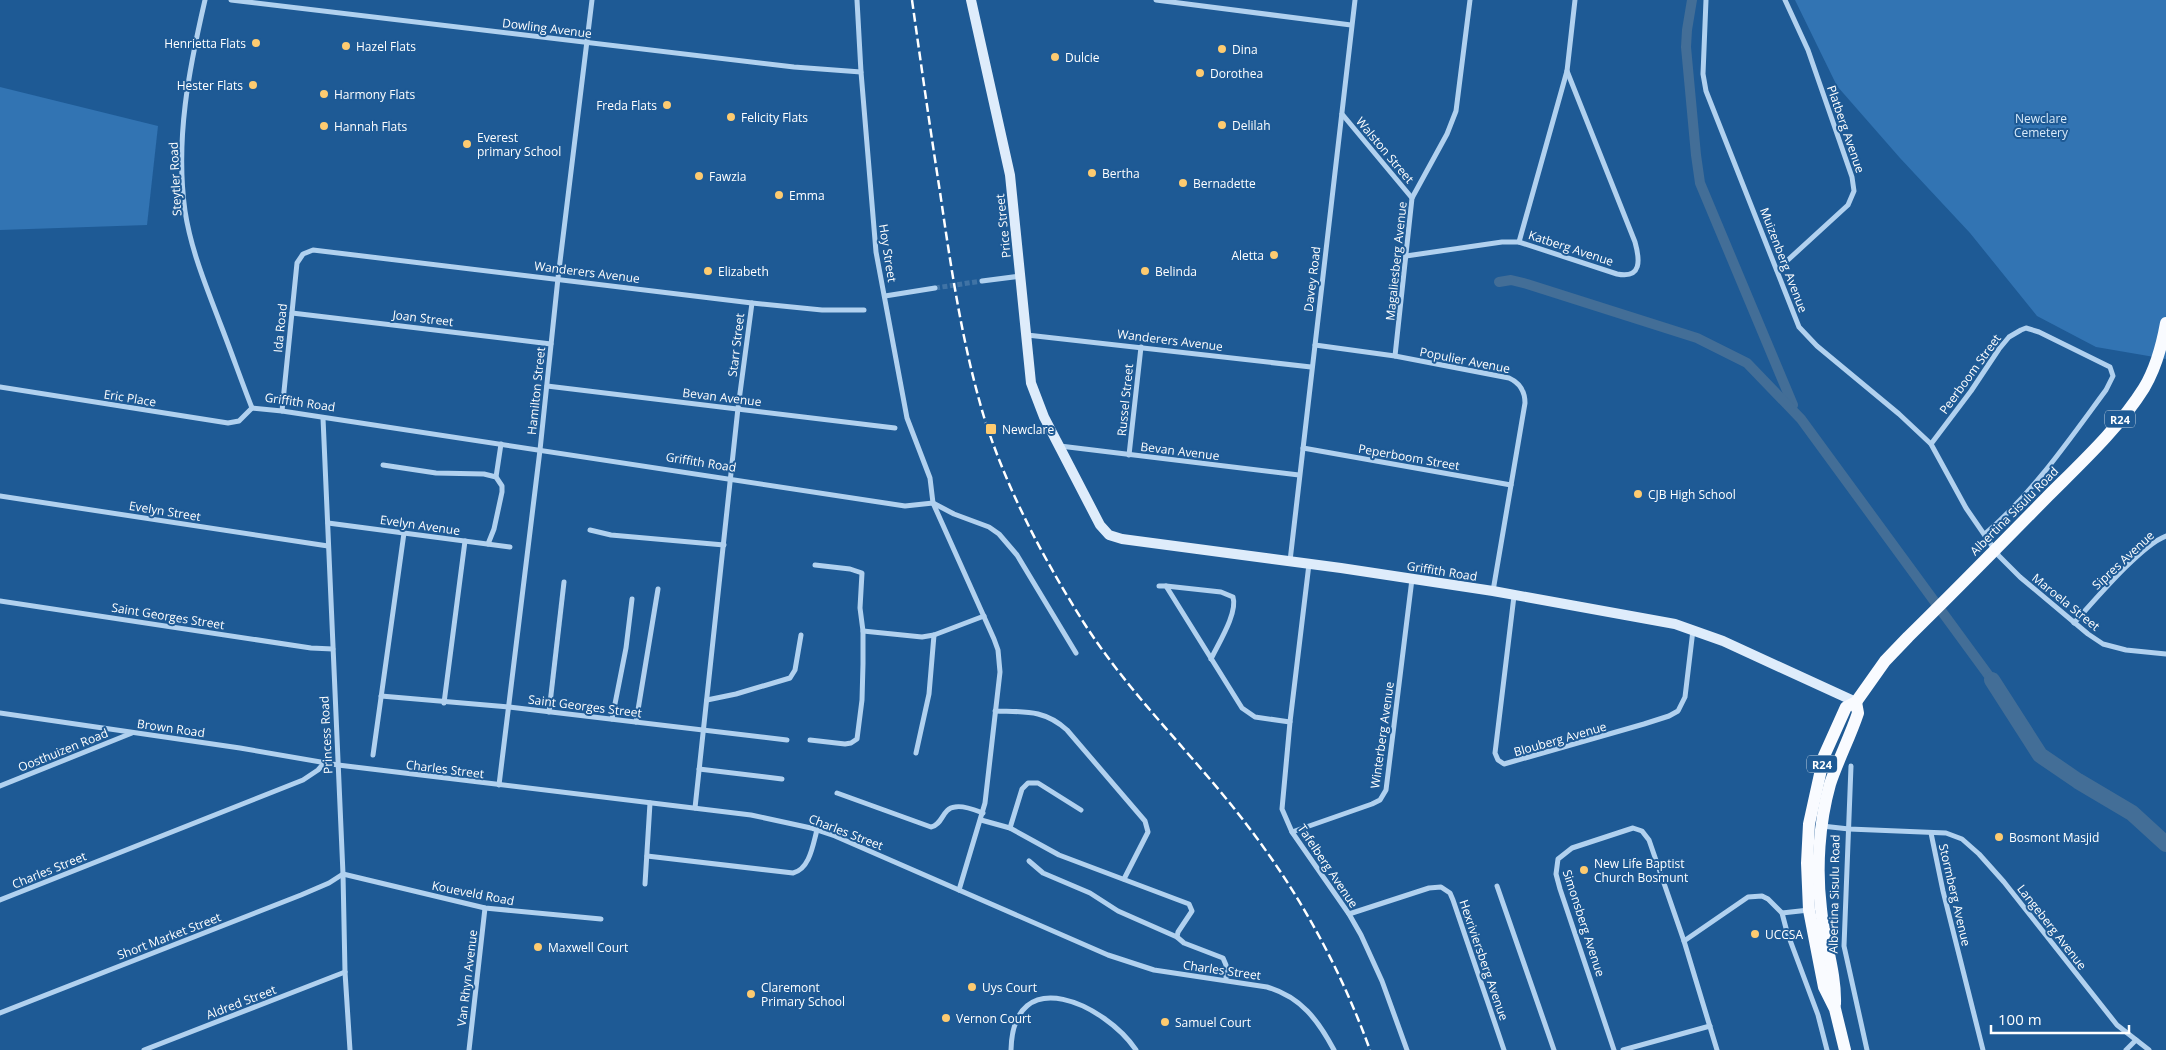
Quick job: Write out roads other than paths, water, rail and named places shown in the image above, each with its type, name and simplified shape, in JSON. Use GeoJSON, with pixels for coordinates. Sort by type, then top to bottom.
{"type":"FeatureCollection","features":[{"type":"Feature","properties":{"kind":"main road","name":"Albertina Sisulu Road"},"geometry":{"type":"LineString","coordinates":[[1845,1050],[1835,1009],[1824,987],[1815,909],[1820,863],[1816,825],[1858,713],[1856,702],[1886,661],[2080,464],[2133,403],[2152,372],[2162,344],[2166,323]]}},
{"type":"Feature","properties":{"kind":"street","name":"Steytler Road"},"geometry":{"type":"LineString","coordinates":[[205,0],[184,102],[182,148],[185,211],[196,258],[252,408]]}},
{"type":"Feature","properties":{"kind":"street","name":"Dowling Avenue"},"geometry":{"type":"LineString","coordinates":[[231,0],[794,67],[861,72]]}},
{"type":"Feature","properties":{"kind":"street","name":"Hamilton Street"},"geometry":{"type":"LineString","coordinates":[[499,785],[592,0]]}},
{"type":"Feature","properties":{"kind":"street","name":"Hoy Street"},"geometry":{"type":"LineString","coordinates":[[858,0],[861,72],[874,240],[907,418],[930,478],[933,503],[994,639],[999,660],[983,812],[959,890]]}},
{"type":"Feature","properties":{"kind":"street","name":"Price Street"},"geometry":{"type":"LineString","coordinates":[[971,0],[1010,176],[1031,383],[1034,395],[1060,446]]}},
{"type":"Feature","properties":{"kind":"street"},"geometry":{"type":"LineString","coordinates":[[1156,0],[1352,25]]}},
{"type":"Feature","properties":{"kind":"street","name":"Davey Road"},"geometry":{"type":"LineString","coordinates":[[1290,561],[1354,0]]}},
{"type":"Feature","properties":{"kind":"street","name":"Magaliesberg Avenue"},"geometry":{"type":"LineString","coordinates":[[1395,356],[1412,198],[1447,134],[1456,111],[1470,0]]}},
{"type":"Feature","properties":{"kind":"street"},"geometry":{"type":"LineString","coordinates":[[1519,242],[1567,71],[1576,0]]}},
{"type":"Feature","properties":{"kind":"street","name":"Muizenberg Avenue"},"geometry":{"type":"LineString","coordinates":[[1706,0],[1704,83],[1795,320],[1803,332],[1906,420],[1931,444],[1966,508],[1994,550]]}},
{"type":"Feature","properties":{"kind":"street","name":"Platberg Avenue"},"geometry":{"type":"LineString","coordinates":[[1777,270],[1848,205],[1854,191],[1852,177],[1808,50],[1785,0]]}},
{"type":"Feature","properties":{"kind":"street","name":"Katberg Avenue"},"geometry":{"type":"LineString","coordinates":[[1406,256],[1495,243],[1519,242],[1617,274],[1630,274],[1639,264],[1634,242],[1567,71]]}},
{"type":"Feature","properties":{"kind":"street","name":"Walston Street"},"geometry":{"type":"LineString","coordinates":[[1342,114],[1412,198]]}},
{"type":"Feature","properties":{"kind":"street","name":"Wanderers Avenue"},"geometry":{"type":"LineString","coordinates":[[308,251],[313,250],[558,278],[752,303],[822,310],[864,310]]}},
{"type":"Feature","properties":{"kind":"street","name":"Ida Road"},"geometry":{"type":"LineString","coordinates":[[282,411],[297,264],[300,258],[308,251]]}},
{"type":"Feature","properties":{"kind":"street"},"geometry":{"type":"LineString","coordinates":[[982,281],[1021,276]]}},
{"type":"Feature","properties":{"kind":"street"},"geometry":{"type":"LineString","coordinates":[[885,296],[935,288]]}},
{"type":"Feature","properties":{"kind":"street","name":"Starr Street"},"geometry":{"type":"LineString","coordinates":[[694,808],[732,479],[738,408],[752,303]]}},
{"type":"Feature","properties":{"kind":"street","name":"Joan Street"},"geometry":{"type":"LineString","coordinates":[[292,313],[551,344]]}},
{"type":"Feature","properties":{"kind":"street","name":"Peerboom Street"},"geometry":{"type":"LineString","coordinates":[[1931,444],[1971,392],[1998,349],[2009,337],[2026,328],[2039,332],[2106,364],[2113,372]]}},
{"type":"Feature","properties":{"kind":"street","name":"Wanderers Avenue"},"geometry":{"type":"LineString","coordinates":[[1026,335],[1311,367]]}},
{"type":"Feature","properties":{"kind":"street","name":"Populier Avenue"},"geometry":{"type":"LineString","coordinates":[[1315,345],[1395,356],[1509,378],[1520,385],[1525,396],[1525,403],[1492,591]]}},
{"type":"Feature","properties":{"kind":"street","name":"Russel Street"},"geometry":{"type":"LineString","coordinates":[[1128,455],[1140,347]]}},
{"type":"Feature","properties":{"kind":"street","name":"Albertina Sisulu Road"},"geometry":{"type":"LineString","coordinates":[[1985,534],[2013,508],[2052,461],[2106,390],[2112,379],[2113,372]]}},
{"type":"Feature","properties":{"kind":"street","name":"Bevan Avenue"},"geometry":{"type":"LineString","coordinates":[[547,386],[895,428]]}},
{"type":"Feature","properties":{"kind":"street","name":"Eric Place"},"geometry":{"type":"LineString","coordinates":[[0,387],[228,423],[240,421],[252,408]]}},
{"type":"Feature","properties":{"kind":"street","name":"Griffith Road"},"geometry":{"type":"LineString","coordinates":[[252,408],[905,506],[933,503]]}},
{"type":"Feature","properties":{"kind":"street","name":"Princess Road"},"geometry":{"type":"LineString","coordinates":[[323,418],[343,874],[345,972],[350,1050]]}},
{"type":"Feature","properties":{"kind":"street"},"geometry":{"type":"LineString","coordinates":[[496,477],[501,444]]}},
{"type":"Feature","properties":{"kind":"street","name":"Griffith Road"},"geometry":{"type":"LineString","coordinates":[[1060,446],[1100,525],[1109,535],[1115,538],[1412,578],[1662,621],[1693,629],[1808,678],[1856,702]]}},
{"type":"Feature","properties":{"kind":"street","name":"Bevan Avenue"},"geometry":{"type":"LineString","coordinates":[[1060,446],[1299,475]]}},
{"type":"Feature","properties":{"kind":"street","name":"Peperboom Street"},"geometry":{"type":"LineString","coordinates":[[1302,448],[1511,485]]}},
{"type":"Feature","properties":{"kind":"street"},"geometry":{"type":"LineString","coordinates":[[384,465],[436,473],[484,474],[496,477],[502,486],[502,492],[497,519],[488,544]]}},
{"type":"Feature","properties":{"kind":"street","name":"Evelyn Street"},"geometry":{"type":"LineString","coordinates":[[0,496],[328,546]]}},
{"type":"Feature","properties":{"kind":"street"},"geometry":{"type":"LineString","coordinates":[[933,503],[954,514],[989,527],[1008,543],[1076,653]]}},
{"type":"Feature","properties":{"kind":"street","name":"Evelyn Avenue"},"geometry":{"type":"LineString","coordinates":[[328,523],[510,547]]}},
{"type":"Feature","properties":{"kind":"street"},"geometry":{"type":"LineString","coordinates":[[590,530],[611,536],[724,545]]}},
{"type":"Feature","properties":{"kind":"street"},"geometry":{"type":"LineString","coordinates":[[373,755],[404,533]]}},
{"type":"Feature","properties":{"kind":"street","name":"Sipres Avenue"},"geometry":{"type":"LineString","coordinates":[[2074,623],[2140,555],[2157,540],[2166,536]]}},
{"type":"Feature","properties":{"kind":"street"},"geometry":{"type":"LineString","coordinates":[[444,703],[465,542]]}},
{"type":"Feature","properties":{"kind":"street","name":"Maroela Street"},"geometry":{"type":"LineString","coordinates":[[1994,550],[2020,577],[2088,634],[2110,646],[2166,654]]}},
{"type":"Feature","properties":{"kind":"street","name":"Tafelberg Avenue"},"geometry":{"type":"LineString","coordinates":[[1309,564],[1282,800],[1284,817],[1292,832],[1349,914],[1382,981],[1407,1050]]}},
{"type":"Feature","properties":{"kind":"street"},"geometry":{"type":"LineString","coordinates":[[810,740],[845,744],[857,739],[862,700],[863,631],[860,608],[862,573],[850,569],[816,565]]}},
{"type":"Feature","properties":{"kind":"street","name":"Winterberg Avenue"},"geometry":{"type":"LineString","coordinates":[[1292,832],[1372,804],[1380,800],[1386,790],[1412,578]]}},
{"type":"Feature","properties":{"kind":"street"},"geometry":{"type":"LineString","coordinates":[[549,712],[564,582]]}},
{"type":"Feature","properties":{"kind":"street"},"geometry":{"type":"LineString","coordinates":[[1159,586],[1221,592],[1233,597],[1234,606],[1227,627],[1211,659]]}},
{"type":"Feature","properties":{"kind":"street"},"geometry":{"type":"LineString","coordinates":[[1166,586],[1242,708],[1249,714],[1261,719],[1290,722]]}},
{"type":"Feature","properties":{"kind":"street"},"geometry":{"type":"LineString","coordinates":[[636,722],[658,589]]}},
{"type":"Feature","properties":{"kind":"street","name":"Blouberg Avenue"},"geometry":{"type":"LineString","coordinates":[[1514,596],[1495,753],[1498,760],[1504,764],[1644,724],[1678,711],[1685,697],[1693,629]]}},
{"type":"Feature","properties":{"kind":"street"},"geometry":{"type":"LineString","coordinates":[[612,719],[626,648],[632,599]]}},
{"type":"Feature","properties":{"kind":"street","name":"Saint Georges Street"},"geometry":{"type":"LineString","coordinates":[[0,601],[311,648],[333,649]]}},
{"type":"Feature","properties":{"kind":"street"},"geometry":{"type":"LineString","coordinates":[[863,631],[922,637],[934,636],[984,616]]}},
{"type":"Feature","properties":{"kind":"street"},"geometry":{"type":"LineString","coordinates":[[706,700],[736,694],[790,678],[795,670],[800,635]]}},
{"type":"Feature","properties":{"kind":"street"},"geometry":{"type":"LineString","coordinates":[[916,753],[929,694],[934,636]]}},
{"type":"Feature","properties":{"kind":"street","name":"Saint Georges Street"},"geometry":{"type":"LineString","coordinates":[[381,696],[444,703],[509,707],[787,740]]}},
{"type":"Feature","properties":{"kind":"street"},"geometry":{"type":"LineString","coordinates":[[995,711],[1036,713],[1053,718],[1067,730],[1145,820],[1148,832],[1124,879]]}},
{"type":"Feature","properties":{"kind":"street","name":"Brown Road"},"geometry":{"type":"LineString","coordinates":[[0,713],[338,765]]}},
{"type":"Feature","properties":{"kind":"street","name":"Oosthuizen Road"},"geometry":{"type":"LineString","coordinates":[[0,786],[133,732]]}},
{"type":"Feature","properties":{"kind":"street","name":"Charles Street"},"geometry":{"type":"LineString","coordinates":[[0,900],[304,780],[318,770],[325,762]]}},
{"type":"Feature","properties":{"kind":"street","name":"Charles Street"},"geometry":{"type":"LineString","coordinates":[[338,765],[650,802],[783,821],[817,830],[1108,955],[1170,973],[1226,980],[1281,991],[1298,1002],[1317,1022],[1334,1050]]}},
{"type":"Feature","properties":{"kind":"street","name":"Albertina Sisulu Road"},"geometry":{"type":"LineString","coordinates":[[1851,766],[1844,946],[1867,1050]]}},
{"type":"Feature","properties":{"kind":"street"},"geometry":{"type":"LineString","coordinates":[[699,770],[782,780]]}},
{"type":"Feature","properties":{"kind":"street"},"geometry":{"type":"LineString","coordinates":[[1010,828],[1022,789],[1028,783],[1038,783],[1081,810]]}},
{"type":"Feature","properties":{"kind":"street"},"geometry":{"type":"LineString","coordinates":[[837,793],[931,827],[938,824],[948,809],[955,806],[983,812]]}},
{"type":"Feature","properties":{"kind":"street"},"geometry":{"type":"LineString","coordinates":[[646,884],[650,802]]}},
{"type":"Feature","properties":{"kind":"street"},"geometry":{"type":"LineString","coordinates":[[981,820],[1010,828],[1059,855],[1191,906],[1192,911],[1178,932],[1177,937]]}},
{"type":"Feature","properties":{"kind":"street","name":"Stormberg Avenue"},"geometry":{"type":"LineString","coordinates":[[1816,825],[1849,829],[1931,833],[1942,891],[1982,1050]]}},
{"type":"Feature","properties":{"kind":"street","name":"Simonsberg Avenue"},"geometry":{"type":"LineString","coordinates":[[1614,1050],[1560,889],[1556,874],[1558,859],[1572,848],[1626,829],[1633,828],[1642,831],[1649,840],[1684,940]]}},
{"type":"Feature","properties":{"kind":"street"},"geometry":{"type":"LineString","coordinates":[[647,856],[793,873],[797,872],[806,863],[817,830]]}},
{"type":"Feature","properties":{"kind":"street","name":"Langeberg Avenue"},"geometry":{"type":"LineString","coordinates":[[1931,833],[1955,836],[1979,854],[2110,1017],[2149,1050]]}},
{"type":"Feature","properties":{"kind":"street"},"geometry":{"type":"LineString","coordinates":[[1029,861],[1043,873],[1090,893],[1118,911],[1177,937],[1184,942],[1224,958],[1226,980]]}},
{"type":"Feature","properties":{"kind":"street","name":"Koueveld Road"},"geometry":{"type":"LineString","coordinates":[[343,874],[485,908],[601,919]]}},
{"type":"Feature","properties":{"kind":"street","name":"Short Market Street"},"geometry":{"type":"LineString","coordinates":[[0,1014],[301,895],[329,883],[343,874]]}},
{"type":"Feature","properties":{"kind":"street","name":"Hexriviersberg Avenue"},"geometry":{"type":"LineString","coordinates":[[1349,914],[1429,888],[1437,886],[1446,889],[1454,900],[1504,1050]]}},
{"type":"Feature","properties":{"kind":"street"},"geometry":{"type":"LineString","coordinates":[[1497,886],[1554,1050]]}},
{"type":"Feature","properties":{"kind":"street"},"geometry":{"type":"LineString","coordinates":[[1717,1050],[1684,940],[1748,897],[1762,896],[1782,914],[1818,1015],[1827,1050]]}},
{"type":"Feature","properties":{"kind":"street","name":"Van Rhyn Avenue"},"geometry":{"type":"LineString","coordinates":[[468,1050],[485,908]]}},
{"type":"Feature","properties":{"kind":"street"},"geometry":{"type":"LineString","coordinates":[[1782,914],[1815,909]]}},
{"type":"Feature","properties":{"kind":"street","name":"Aldred Street"},"geometry":{"type":"LineString","coordinates":[[144,1050],[345,972]]}},
{"type":"Feature","properties":{"kind":"street"},"geometry":{"type":"LineString","coordinates":[[1011,1050],[1012,1037],[1021,1013],[1034,1002],[1049,997],[1073,1004],[1108,1020],[1121,1031],[1136,1050]]}},
{"type":"Feature","properties":{"kind":"street"},"geometry":{"type":"LineString","coordinates":[[1623,1050],[1710,1026]]}},
{"type":"Feature","properties":{"kind":"street"},"geometry":{"type":"LineString","coordinates":[[2126,1050],[2136,1040]]}},
{"type":"Feature","properties":{"kind":"waterway"},"geometry":{"type":"LineString","coordinates":[[1692,0],[1686,47],[1700,183],[1793,405]]}},
{"type":"Feature","properties":{"kind":"waterway"},"geometry":{"type":"LineString","coordinates":[[1499,282],[1511,280],[1527,284],[1697,338],[1747,363],[1801,419],[1992,680]]}},
{"type":"Feature","properties":{"kind":"waterway"},"geometry":{"type":"LineString","coordinates":[[1992,680],[2040,755],[2078,781],[2132,813],[2166,844]]}},
{"type":"Feature","properties":{"kind":"tunnel"},"geometry":{"type":"LineString","coordinates":[[935,288],[982,281]]}},
{"type":"Feature","properties":{"kind":"railway"},"geometry":{"type":"LineString","coordinates":[[912,0],[948,249],[963,333],[984,417],[1015,497],[1054,574],[1103,650],[1123,677],[1230,803],[1269,854],[1303,907],[1333,963],[1359,1020],[1370,1050]]}},
{"type":"Feature","properties":{"kind":"place","name":"Henrietta Flats"},"geometry":{"type":"Point","coordinates":[256,43]}},
{"type":"Feature","properties":{"kind":"place","name":"Hazel Flats"},"geometry":{"type":"Point","coordinates":[346,46]}},
{"type":"Feature","properties":{"kind":"place","name":"Dina"},"geometry":{"type":"Point","coordinates":[1222,49]}},
{"type":"Feature","properties":{"kind":"place","name":"Dulcie"},"geometry":{"type":"Point","coordinates":[1055,57]}},
{"type":"Feature","properties":{"kind":"place","name":"Dorothea"},"geometry":{"type":"Point","coordinates":[1200,73]}},
{"type":"Feature","properties":{"kind":"place","name":"Hester Flats"},"geometry":{"type":"Point","coordinates":[253,85]}},
{"type":"Feature","properties":{"kind":"place","name":"Harmony Flats"},"geometry":{"type":"Point","coordinates":[324,94]}},
{"type":"Feature","properties":{"kind":"place","name":"Freda Flats"},"geometry":{"type":"Point","coordinates":[667,105]}},
{"type":"Feature","properties":{"kind":"place","name":"Felicity Flats"},"geometry":{"type":"Point","coordinates":[731,117]}},
{"type":"Feature","properties":{"kind":"place","name":"Delilah"},"geometry":{"type":"Point","coordinates":[1222,125]}},
{"type":"Feature","properties":{"kind":"place","name":"Hannah Flats"},"geometry":{"type":"Point","coordinates":[324,126]}},
{"type":"Feature","properties":{"kind":"place","name":"Everest primary School"},"geometry":{"type":"Point","coordinates":[467,144]}},
{"type":"Feature","properties":{"kind":"place","name":"Bertha"},"geometry":{"type":"Point","coordinates":[1092,173]}},
{"type":"Feature","properties":{"kind":"place","name":"Fawzia"},"geometry":{"type":"Point","coordinates":[699,176]}},
{"type":"Feature","properties":{"kind":"place","name":"Bernadette"},"geometry":{"type":"Point","coordinates":[1183,183]}},
{"type":"Feature","properties":{"kind":"place","name":"Emma"},"geometry":{"type":"Point","coordinates":[779,195]}},
{"type":"Feature","properties":{"kind":"place","name":"Aletta"},"geometry":{"type":"Point","coordinates":[1274,255]}},
{"type":"Feature","properties":{"kind":"place","name":"Elizabeth"},"geometry":{"type":"Point","coordinates":[708,271]}},
{"type":"Feature","properties":{"kind":"place","name":"Belinda"},"geometry":{"type":"Point","coordinates":[1145,271]}},
{"type":"Feature","properties":{"kind":"place","name":"Newclare"},"geometry":{"type":"Point","coordinates":[991,429]}},
{"type":"Feature","properties":{"kind":"place","name":"CJB High School"},"geometry":{"type":"Point","coordinates":[1638,494]}},
{"type":"Feature","properties":{"kind":"place","name":"Bosmont Masjid"},"geometry":{"type":"Point","coordinates":[1999,837]}},
{"type":"Feature","properties":{"kind":"place","name":"New Life Baptist Church Bosmunt"},"geometry":{"type":"Point","coordinates":[1584,870]}},
{"type":"Feature","properties":{"kind":"place","name":"UCCSA"},"geometry":{"type":"Point","coordinates":[1755,934]}},
{"type":"Feature","properties":{"kind":"place","name":"Maxwell Court"},"geometry":{"type":"Point","coordinates":[538,947]}},
{"type":"Feature","properties":{"kind":"place","name":"Uys Court"},"geometry":{"type":"Point","coordinates":[972,987]}},
{"type":"Feature","properties":{"kind":"place","name":"Claremont Primary School"},"geometry":{"type":"Point","coordinates":[751,994]}},
{"type":"Feature","properties":{"kind":"place","name":"Vernon Court"},"geometry":{"type":"Point","coordinates":[946,1018]}},
{"type":"Feature","properties":{"kind":"place","name":"Samuel Court"},"geometry":{"type":"Point","coordinates":[1165,1022]}},
{"type":"Feature","properties":{"kind":"park label","name":"Newclare Cemetery"},"geometry":{"type":"Point","coordinates":[2041,125]}}]}
